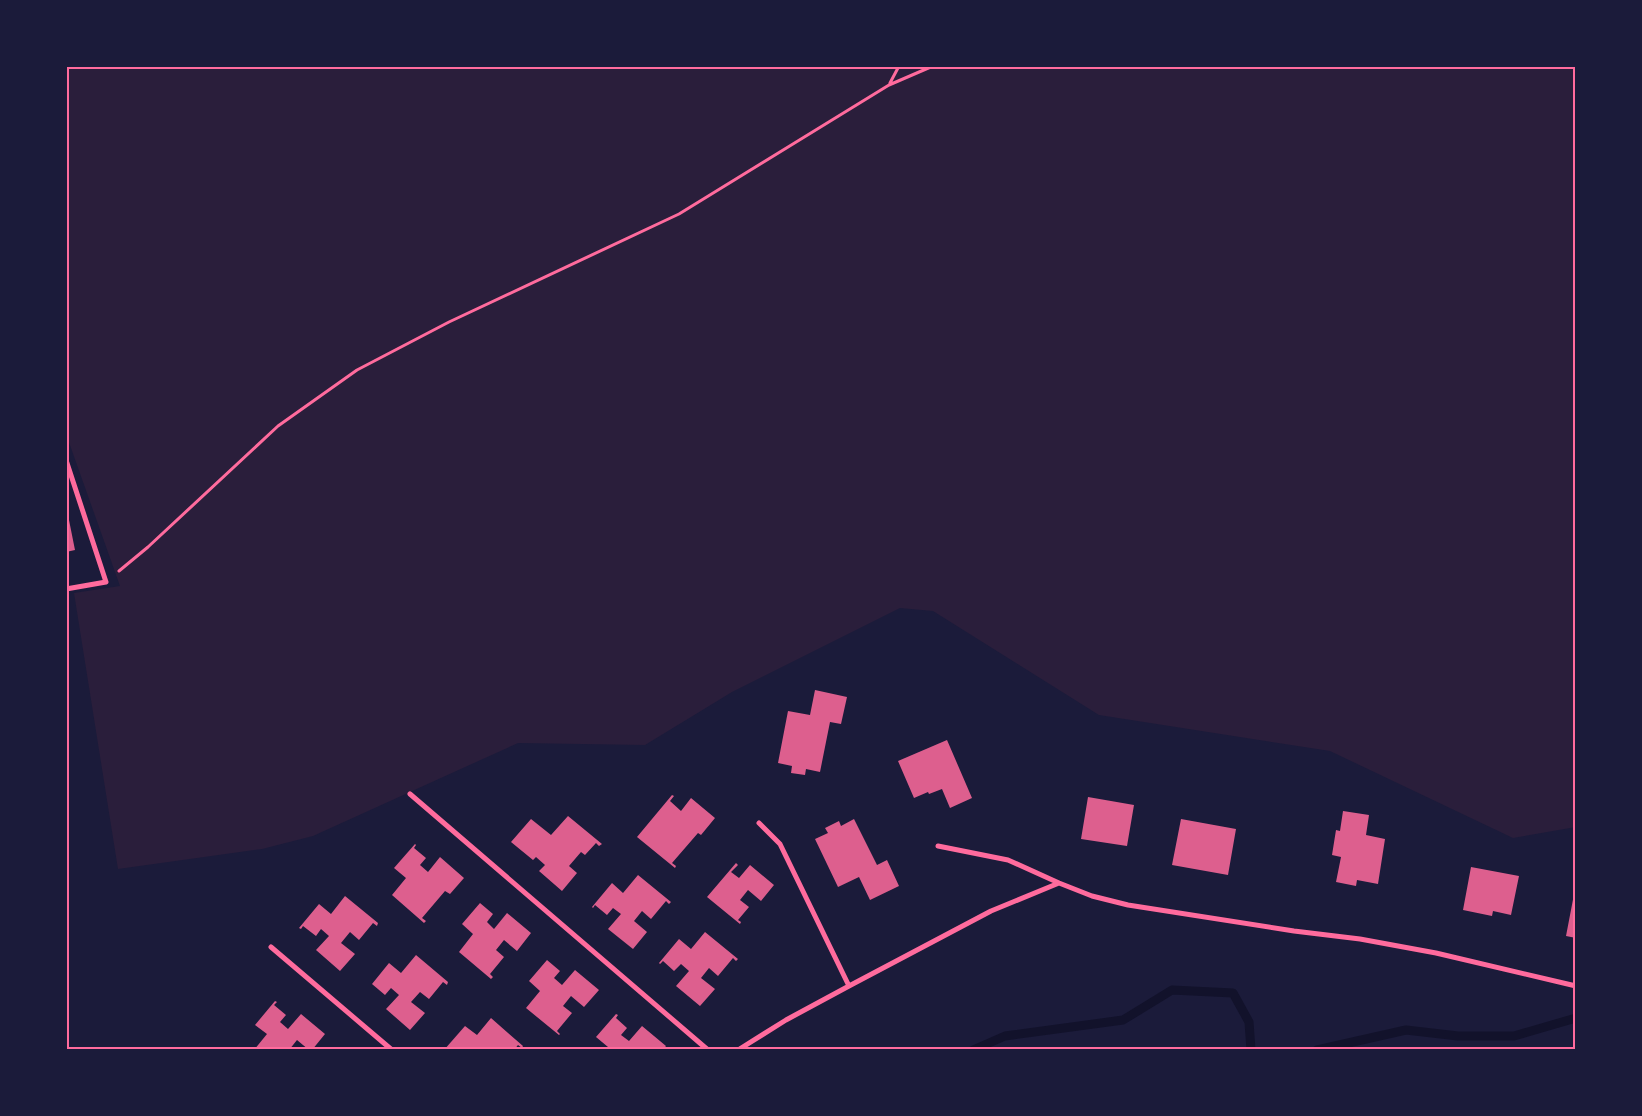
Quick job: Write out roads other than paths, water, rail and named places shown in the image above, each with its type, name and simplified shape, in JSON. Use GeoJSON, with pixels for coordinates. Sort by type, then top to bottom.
{"type":"FeatureCollection","features":[{"type":"Feature","properties":{"kind":"street"},"geometry":{"type":"LineString","coordinates":[[66,460],[106,582],[66,589]]}},
{"type":"Feature","properties":{"kind":"street"},"geometry":{"type":"LineString","coordinates":[[410,794],[708,1050]]}},
{"type":"Feature","properties":{"kind":"street"},"geometry":{"type":"LineString","coordinates":[[759,823],[780,844],[849,986]]}},
{"type":"Feature","properties":{"kind":"street"},"geometry":{"type":"LineString","coordinates":[[938,846],[1008,860],[1059,884],[1092,896],[1128,905],[1398,946],[1436,953],[1576,986]]}},
{"type":"Feature","properties":{"kind":"street"},"geometry":{"type":"LineString","coordinates":[[738,1050],[786,1020],[992,910],[1059,884]]}},
{"type":"Feature","properties":{"kind":"street"},"geometry":{"type":"LineString","coordinates":[[270,947],[392,1050]]}},
{"type":"Feature","properties":{"kind":"waterway"},"geometry":{"type":"LineString","coordinates":[[973,1050],[1005,1036],[1123,1020],[1172,990],[1233,993],[1249,1022],[1251,1050]]}},
{"type":"Feature","properties":{"kind":"waterway"},"geometry":{"type":"LineString","coordinates":[[1317,1050],[1406,1030],[1458,1036],[1514,1036],[1576,1018]]}}]}
